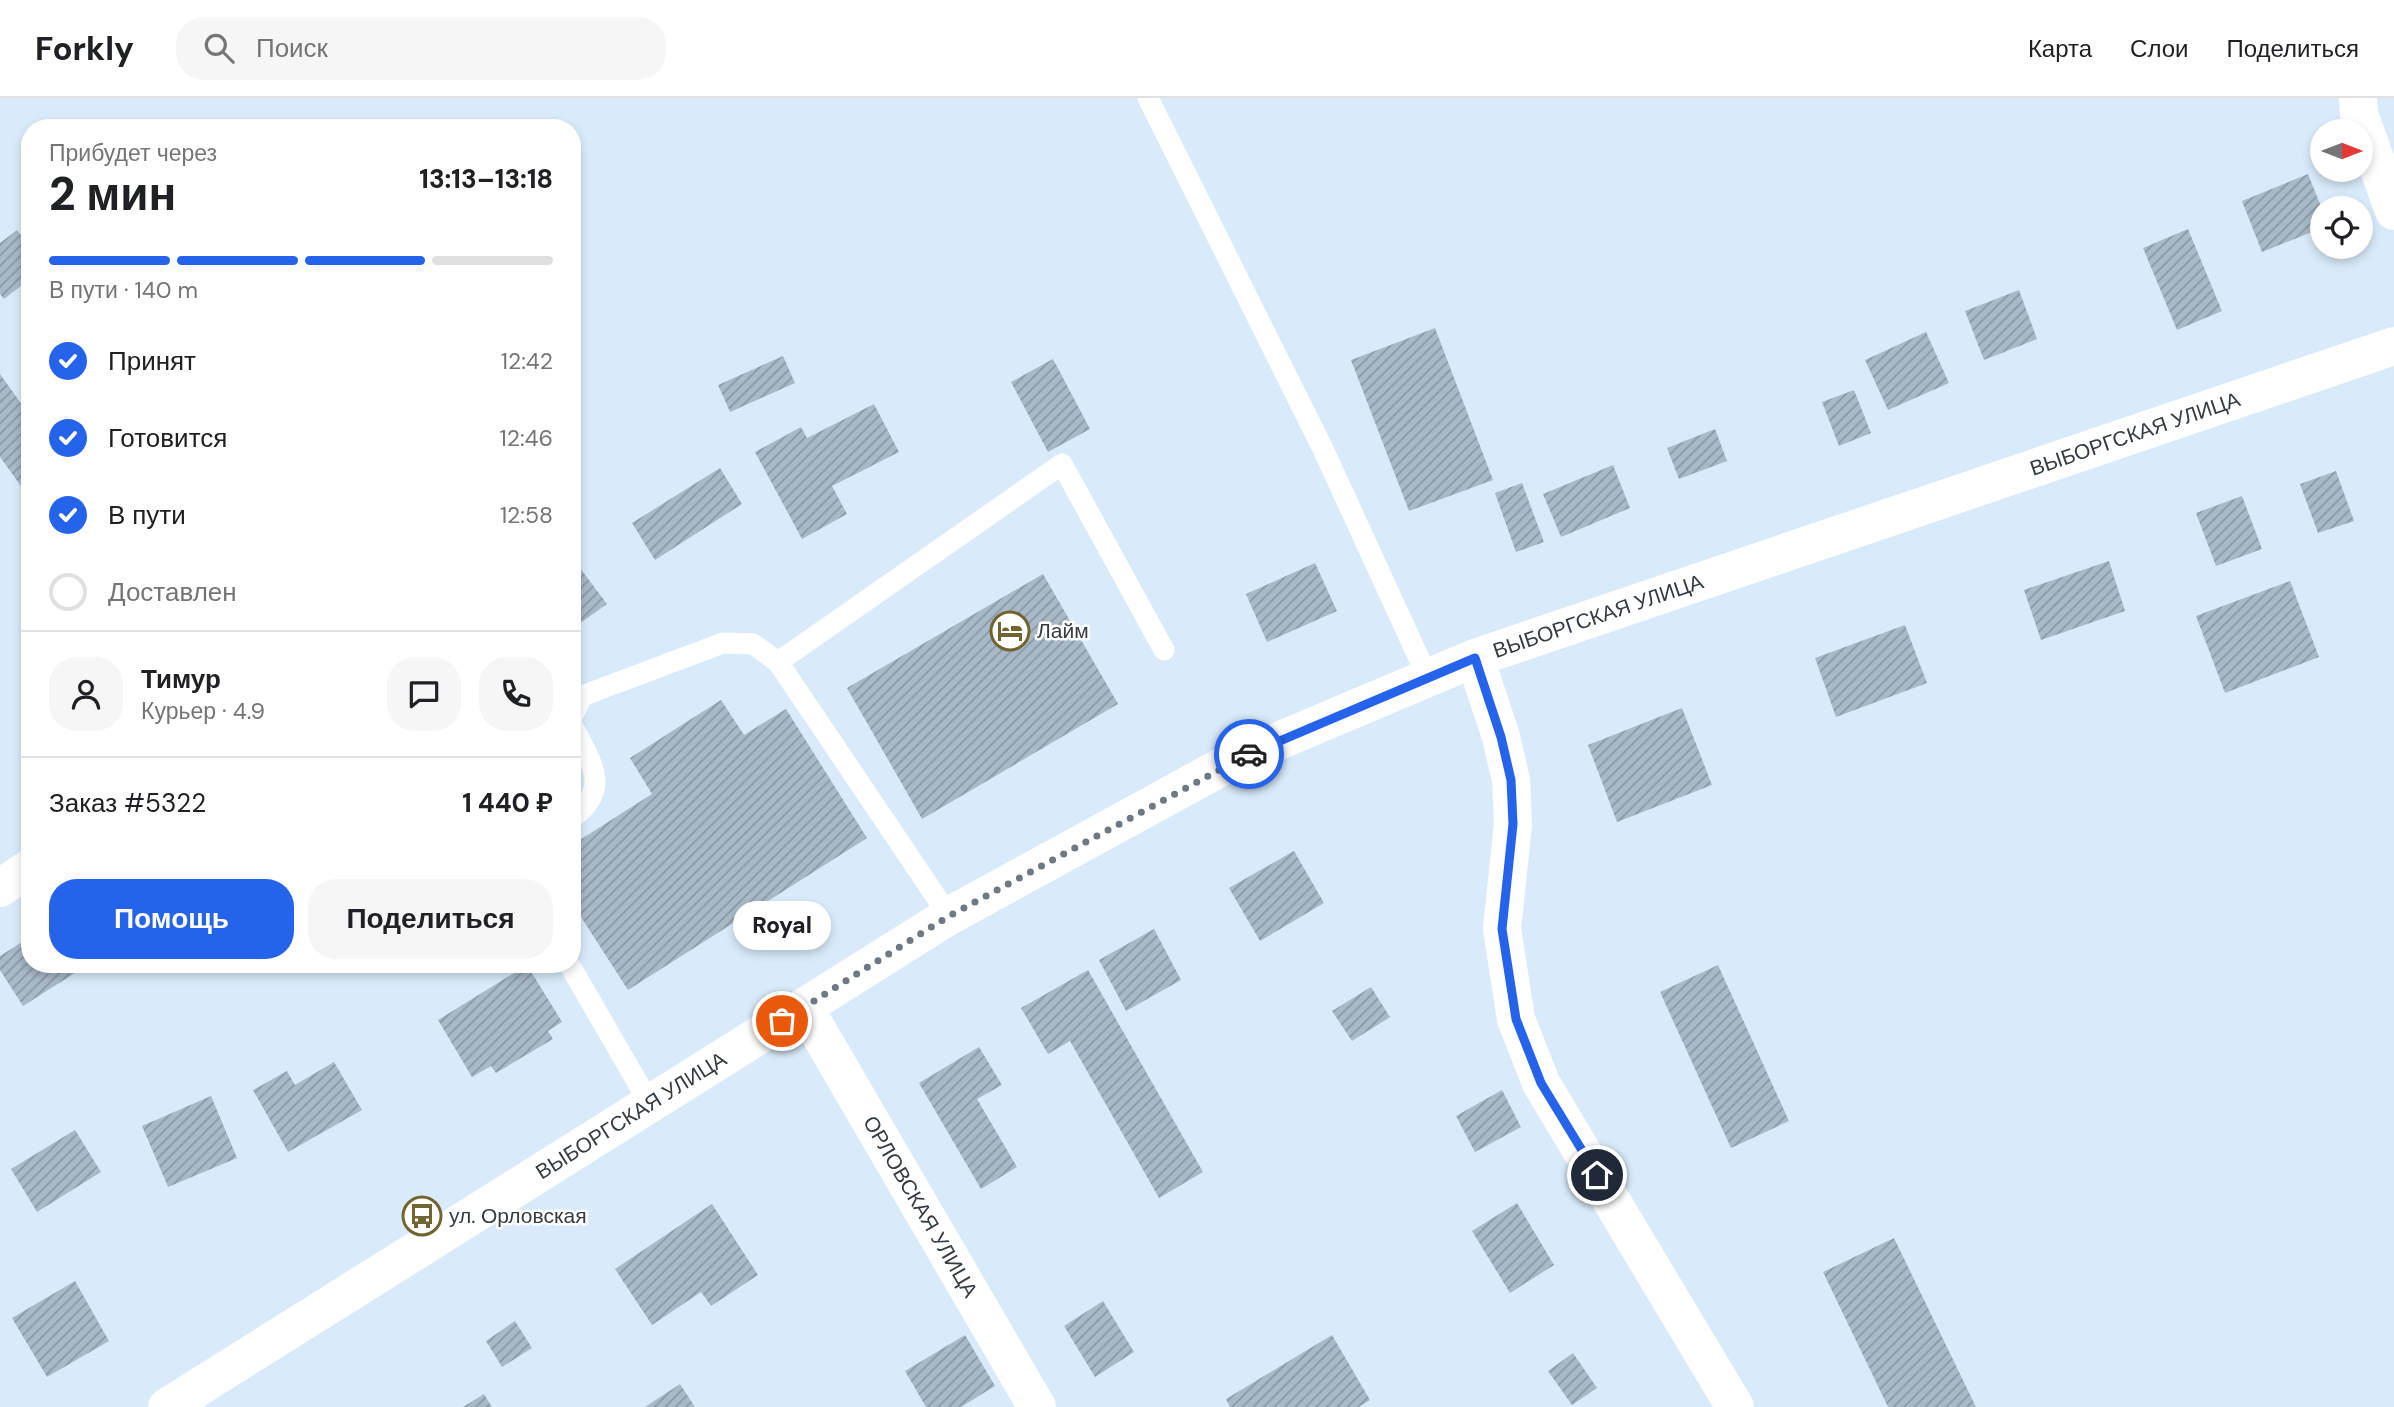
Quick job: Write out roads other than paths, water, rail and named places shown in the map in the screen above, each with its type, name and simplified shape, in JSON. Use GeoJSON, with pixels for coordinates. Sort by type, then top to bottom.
{"type":"FeatureCollection","features":[{"type":"Feature","properties":{"kind":"street"},"geometry":{"type":"LineString","coordinates":[[2358,98],[2359,114],[2394,211]]}},
{"type":"Feature","properties":{"kind":"street","name":"ВЫБОРГСКАЯ УЛИЦА"},"geometry":{"type":"LineString","coordinates":[[167,1407],[949,916],[1236,760],[1475,658],[2394,346]]}},
{"type":"Feature","properties":{"kind":"street"},"geometry":{"type":"LineString","coordinates":[[1475,658],[1501,737],[1511,780],[1513,824],[1502,929],[1516,1019],[1541,1083],[1735,1407]]}},
{"type":"Feature","properties":{"kind":"street"},"geometry":{"type":"LineString","coordinates":[[0,888],[21,874]]}},
{"type":"Feature","properties":{"kind":"street","name":"ОРЛОВСКАЯ УЛИЦА"},"geometry":{"type":"LineString","coordinates":[[804,1007],[1037,1407]]}},
{"type":"Feature","properties":{"kind":"lane"},"geometry":{"type":"LineString","coordinates":[[1147,98],[1323,449],[1428,678]]}},
{"type":"Feature","properties":{"kind":"lane"},"geometry":{"type":"LineString","coordinates":[[1156,119],[1162,98]]}},
{"type":"Feature","properties":{"kind":"lane"},"geometry":{"type":"LineString","coordinates":[[778,662],[1062,464],[1164,650]]}},
{"type":"Feature","properties":{"kind":"lane"},"geometry":{"type":"LineString","coordinates":[[581,698],[723,643],[753,644],[778,662],[949,916]]}},
{"type":"Feature","properties":{"kind":"lane"},"geometry":{"type":"LineString","coordinates":[[581,743],[596,773],[595,792],[581,811]]}},
{"type":"Feature","properties":{"kind":"lane"},"geometry":{"type":"LineString","coordinates":[[574,973],[650,1104]]}},
{"type":"Feature","properties":{"kind":"place","name":"Лайм"},"geometry":{"type":"Point","coordinates":[1010,631]}},
{"type":"Feature","properties":{"kind":"place","name":"Royal"},"geometry":{"type":"Point","coordinates":[782,1021]}},
{"type":"Feature","properties":{"kind":"place","name":"ул. Орловская"},"geometry":{"type":"Point","coordinates":[422,1216]}}]}
